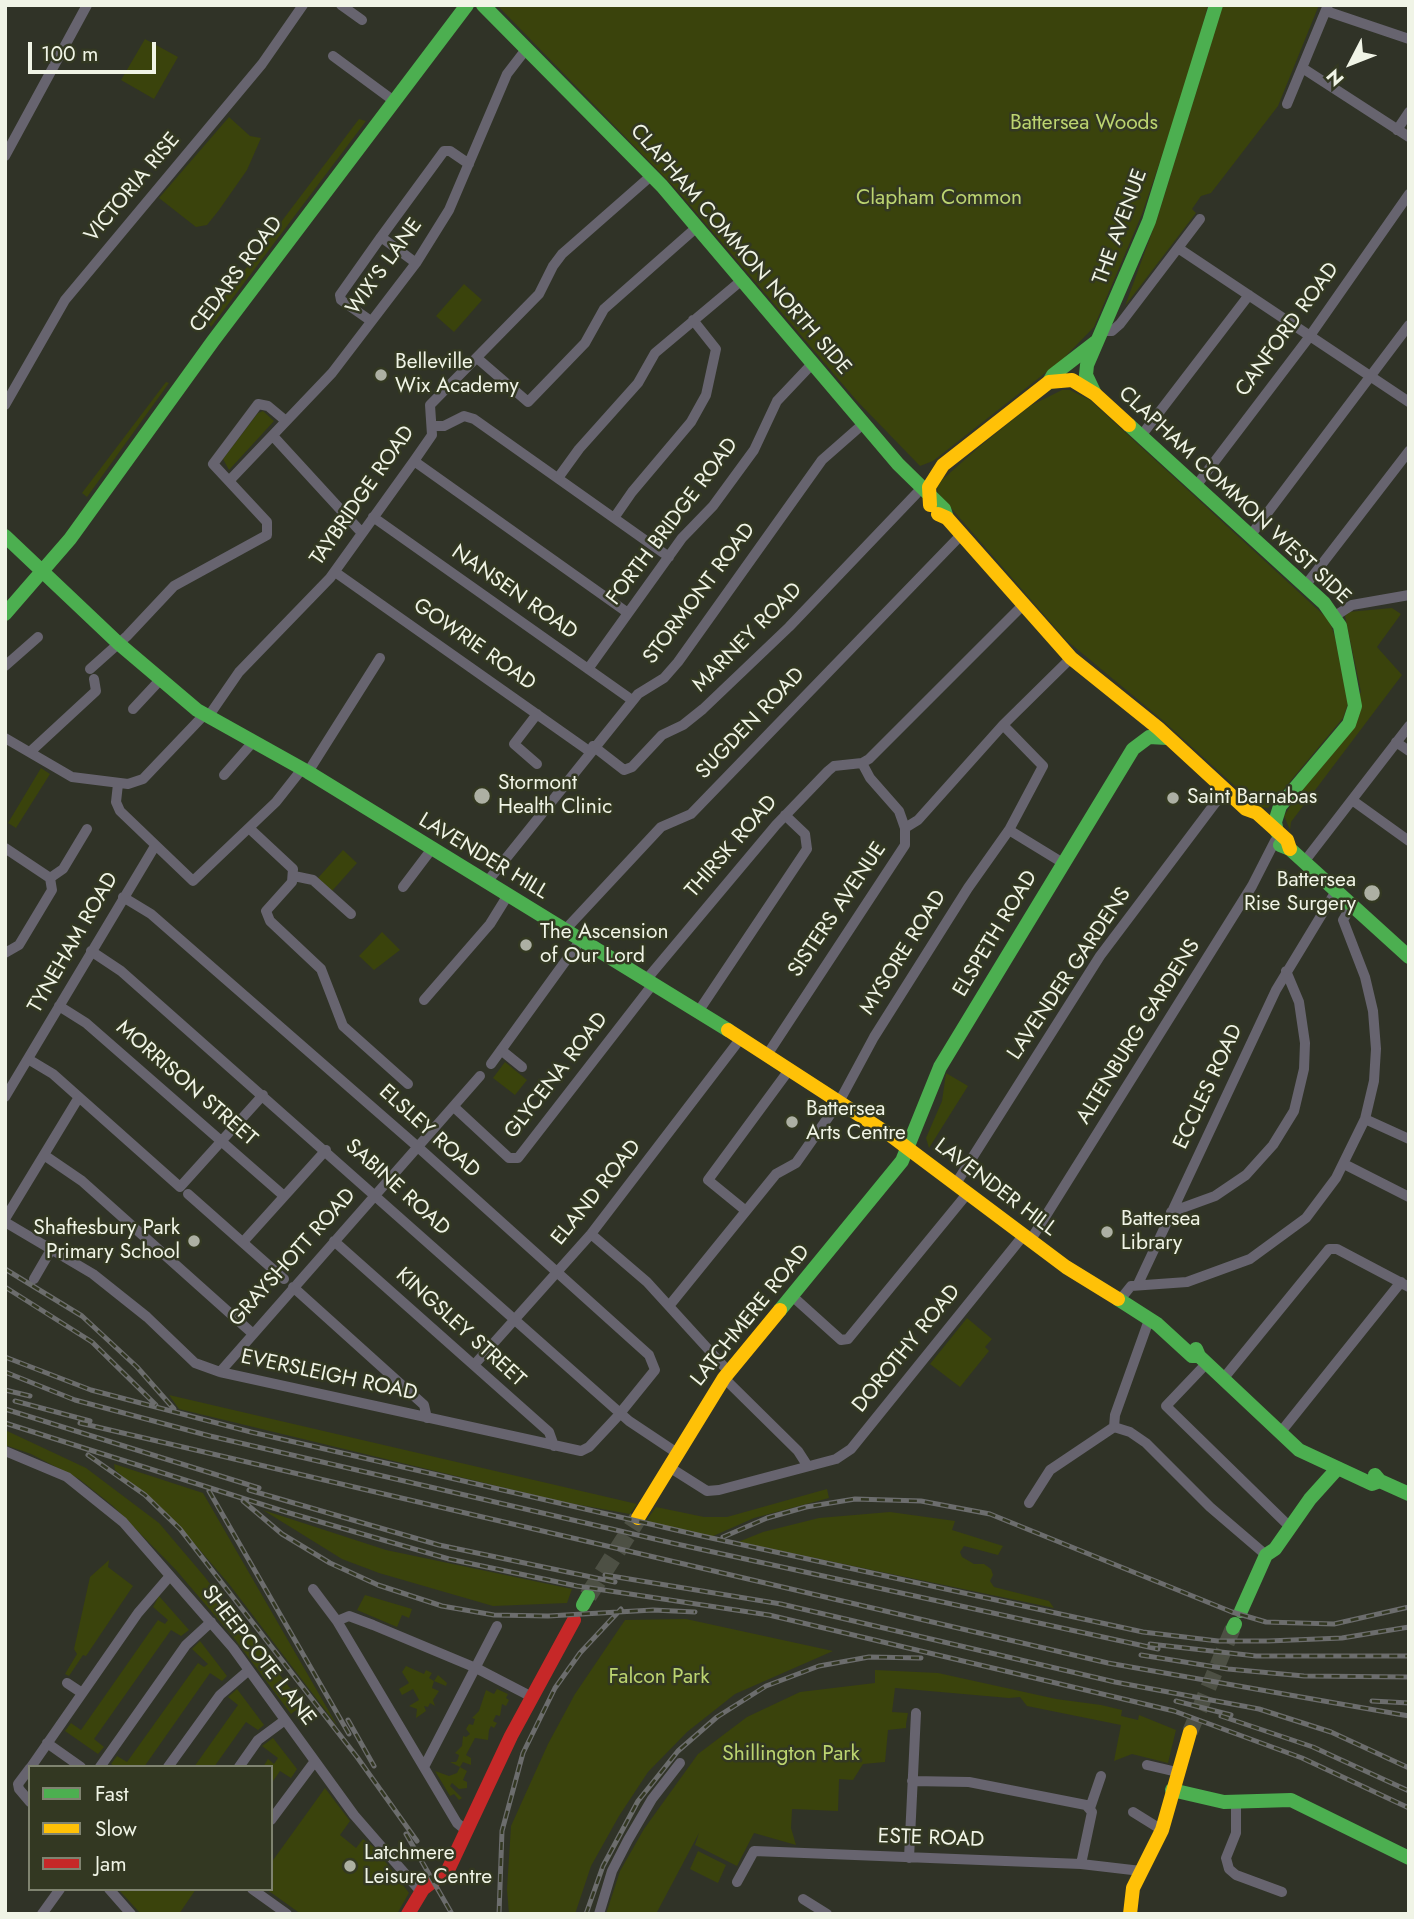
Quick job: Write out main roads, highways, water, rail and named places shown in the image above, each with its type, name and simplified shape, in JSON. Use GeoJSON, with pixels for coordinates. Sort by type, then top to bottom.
{"type":"FeatureCollection","features":[{"type":"Feature","properties":{"kind":"main road","name":"CEDARS ROAD"},"geometry":{"type":"LineString","coordinates":[[5,614],[43,573],[467,5]]}},
{"type":"Feature","properties":{"kind":"main road","name":"CLAPHAM COMMON NORTH SIDE"},"geometry":{"type":"LineString","coordinates":[[483,5],[652,175],[925,497]]}},
{"type":"Feature","properties":{"kind":"main road","name":"THE AVENUE"},"geometry":{"type":"LineString","coordinates":[[1101,336],[1149,221],[1216,5]]}},
{"type":"Feature","properties":{"kind":"main road"},"geometry":{"type":"LineString","coordinates":[[902,469],[924,474],[943,465],[1049,382],[1053,375],[1101,336]]}},
{"type":"Feature","properties":{"kind":"main road","name":"CLAPHAM COMMON WEST SIDE"},"geometry":{"type":"LineString","coordinates":[[1095,394],[1086,369],[1101,336]]}},
{"type":"Feature","properties":{"kind":"main road","name":"CLAPHAM COMMON WEST SIDE"},"geometry":{"type":"LineString","coordinates":[[1049,382],[1072,380],[1095,394],[1335,616],[1340,626],[1354,692],[1352,718],[1280,806]]}},
{"type":"Feature","properties":{"kind":"main road"},"geometry":{"type":"LineString","coordinates":[[943,465],[930,483],[925,497],[947,518],[1022,606],[1071,658],[1167,738],[1409,957]]}},
{"type":"Feature","properties":{"kind":"main road","name":"LAVENDER HILL"},"geometry":{"type":"LineString","coordinates":[[5,536],[118,643],[206,716],[305,771],[741,1038],[839,1102],[906,1147],[1026,1238],[1153,1322],[1192,1356],[1202,1360],[1280,1433],[1297,1445],[1299,1450],[1341,1465],[1372,1484],[1380,1481],[1409,1494]]}},
{"type":"Feature","properties":{"kind":"main road","name":"ELSPETH ROAD"},"geometry":{"type":"LineString","coordinates":[[906,1147],[940,1067],[1133,749],[1140,729],[1136,712]]}},
{"type":"Feature","properties":{"kind":"main road"},"geometry":{"type":"LineString","coordinates":[[1133,749],[1149,737],[1167,738]]}},
{"type":"Feature","properties":{"kind":"main road"},"geometry":{"type":"LineString","coordinates":[[1254,818],[1280,806]]}},
{"type":"Feature","properties":{"kind":"main road"},"geometry":{"type":"LineString","coordinates":[[1276,836],[1275,822],[1280,806]]}},
{"type":"Feature","properties":{"kind":"main road","name":"LATCHMERE ROAD"},"geometry":{"type":"LineString","coordinates":[[638,1518],[726,1375],[892,1175],[902,1161],[906,1147]]}},
{"type":"Feature","properties":{"kind":"main road"},"geometry":{"type":"LineString","coordinates":[[1310,1499],[1309,1491],[1326,1459]]}},
{"type":"Feature","properties":{"kind":"main road"},"geometry":{"type":"LineString","coordinates":[[1236,1621],[1266,1555],[1341,1465]]}},
{"type":"Feature","properties":{"kind":"main road"},"geometry":{"type":"LineString","coordinates":[[408,1914],[421,1892],[448,1870],[532,1696],[574,1620]]}},
{"type":"Feature","properties":{"kind":"main road"},"geometry":{"type":"LineString","coordinates":[[1130,1914],[1131,1894],[1161,1830],[1190,1732]]}},
{"type":"Feature","properties":{"kind":"main road"},"geometry":{"type":"LineString","coordinates":[[1172,1790],[1211,1800],[1291,1800],[1409,1858]]}},
{"type":"Feature","properties":{"kind":"tunnel"},"geometry":{"type":"LineString","coordinates":[[588,1596],[638,1518]]}},
{"type":"Feature","properties":{"kind":"tunnel"},"geometry":{"type":"LineString","coordinates":[[1190,1732],[1233,1628]]}},
{"type":"Feature","properties":{"kind":"railway"},"geometry":{"type":"LineString","coordinates":[[5,1269],[82,1316],[137,1367],[174,1409]]}},
{"type":"Feature","properties":{"kind":"railway"},"geometry":{"type":"LineString","coordinates":[[5,1287],[92,1342],[156,1405]]}},
{"type":"Feature","properties":{"kind":"railway"},"geometry":{"type":"LineString","coordinates":[[5,1357],[91,1390],[251,1432],[702,1536],[1143,1632],[1218,1641],[1268,1641],[1342,1638],[1409,1627]]}},
{"type":"Feature","properties":{"kind":"railway"},"geometry":{"type":"LineString","coordinates":[[5,1372],[75,1400],[210,1436],[672,1543],[1158,1649]]}},
{"type":"Feature","properties":{"kind":"railway"},"geometry":{"type":"LineString","coordinates":[[5,1390],[30,1396]]}},
{"type":"Feature","properties":{"kind":"railway"},"geometry":{"type":"LineString","coordinates":[[15,1401],[90,1421]]}},
{"type":"Feature","properties":{"kind":"railway"},"geometry":{"type":"LineString","coordinates":[[5,1409],[259,1488]]}},
{"type":"Feature","properties":{"kind":"railway"},"geometry":{"type":"LineString","coordinates":[[5,1423],[286,1512],[449,1559],[577,1586],[769,1615],[1174,1711],[1302,1758],[1409,1808]]}},
{"type":"Feature","properties":{"kind":"railway"},"geometry":{"type":"LineString","coordinates":[[80,1423],[1108,1663],[1409,1716]]}},
{"type":"Feature","properties":{"kind":"railway"},"geometry":{"type":"LineString","coordinates":[[88,1455],[145,1495],[180,1529],[357,1757],[417,1841]]}},
{"type":"Feature","properties":{"kind":"railway"},"geometry":{"type":"LineString","coordinates":[[249,1490],[439,1545],[615,1582]]}},
{"type":"Feature","properties":{"kind":"railway"},"geometry":{"type":"LineString","coordinates":[[209,1491],[349,1734]]}},
{"type":"Feature","properties":{"kind":"railway"},"geometry":{"type":"LineString","coordinates":[[723,1537],[767,1518],[806,1507],[855,1499],[921,1501],[990,1514],[1232,1612],[1266,1622],[1334,1624],[1409,1607]]}},
{"type":"Feature","properties":{"kind":"railway"},"geometry":{"type":"LineString","coordinates":[[243,1501],[282,1534],[330,1563],[378,1585],[442,1606],[494,1615],[548,1616],[653,1610],[695,1612]]}},
{"type":"Feature","properties":{"kind":"railway"},"geometry":{"type":"LineString","coordinates":[[605,1575],[781,1604],[1115,1682],[1259,1709],[1331,1732],[1409,1768]]}},
{"type":"Feature","properties":{"kind":"railway"},"geometry":{"type":"LineString","coordinates":[[499,1914],[502,1831],[523,1753],[555,1688],[580,1653],[621,1609]]}},
{"type":"Feature","properties":{"kind":"railway"},"geometry":{"type":"LineString","coordinates":[[1150,1644],[1256,1656],[1409,1656]]}},
{"type":"Feature","properties":{"kind":"railway"},"geometry":{"type":"LineString","coordinates":[[1141,1655],[1228,1669],[1304,1676],[1409,1677]]}},
{"type":"Feature","properties":{"kind":"railway"},"geometry":{"type":"LineString","coordinates":[[586,1914],[603,1866],[638,1801],[678,1751],[717,1717],[766,1686],[819,1666],[869,1657],[921,1658]]}},
{"type":"Feature","properties":{"kind":"railway"},"geometry":{"type":"LineString","coordinates":[[1176,1701],[1231,1715]]}},
{"type":"Feature","properties":{"kind":"railway"},"geometry":{"type":"LineString","coordinates":[[1372,1701],[1409,1703]]}},
{"type":"Feature","properties":{"kind":"railway"},"geometry":{"type":"LineString","coordinates":[[1221,1716],[1313,1747],[1409,1791]]}},
{"type":"Feature","properties":{"kind":"railway"},"geometry":{"type":"LineString","coordinates":[[348,1720],[374,1766]]}},
{"type":"Feature","properties":{"kind":"railway"},"geometry":{"type":"LineString","coordinates":[[406,1834],[452,1914]]}},
{"type":"Feature","properties":{"kind":"place","name":"Belleville Wix Academy"},"geometry":{"type":"Point","coordinates":[381,375]}},
{"type":"Feature","properties":{"kind":"place","name":"Stormont Health Clinic"},"geometry":{"type":"Point","coordinates":[482,796]}},
{"type":"Feature","properties":{"kind":"place","name":"Saint Barnabas"},"geometry":{"type":"Point","coordinates":[1173,798]}},
{"type":"Feature","properties":{"kind":"place","name":"Battersea Rise Surgery"},"geometry":{"type":"Point","coordinates":[1372,893]}},
{"type":"Feature","properties":{"kind":"place","name":"The Ascension of Our Lord"},"geometry":{"type":"Point","coordinates":[526,945]}},
{"type":"Feature","properties":{"kind":"place","name":"Battersea Arts Centre"},"geometry":{"type":"Point","coordinates":[792,1122]}},
{"type":"Feature","properties":{"kind":"place","name":"Battersea Library"},"geometry":{"type":"Point","coordinates":[1107,1232]}},
{"type":"Feature","properties":{"kind":"place","name":"Shaftesbury Park Primary School"},"geometry":{"type":"Point","coordinates":[194,1241]}},
{"type":"Feature","properties":{"kind":"place","name":"Latchmere Leisure Centre"},"geometry":{"type":"Point","coordinates":[350,1866]}},
{"type":"Feature","properties":{"kind":"park label","name":"Battersea Woods"},"geometry":{"type":"Point","coordinates":[1084,124]}},
{"type":"Feature","properties":{"kind":"park label","name":"Clapham Common"},"geometry":{"type":"Point","coordinates":[939,199]}},
{"type":"Feature","properties":{"kind":"park label","name":"Falcon Park"},"geometry":{"type":"Point","coordinates":[659,1678]}},
{"type":"Feature","properties":{"kind":"park label","name":"Shillington Park"},"geometry":{"type":"Point","coordinates":[791,1755]}}]}
